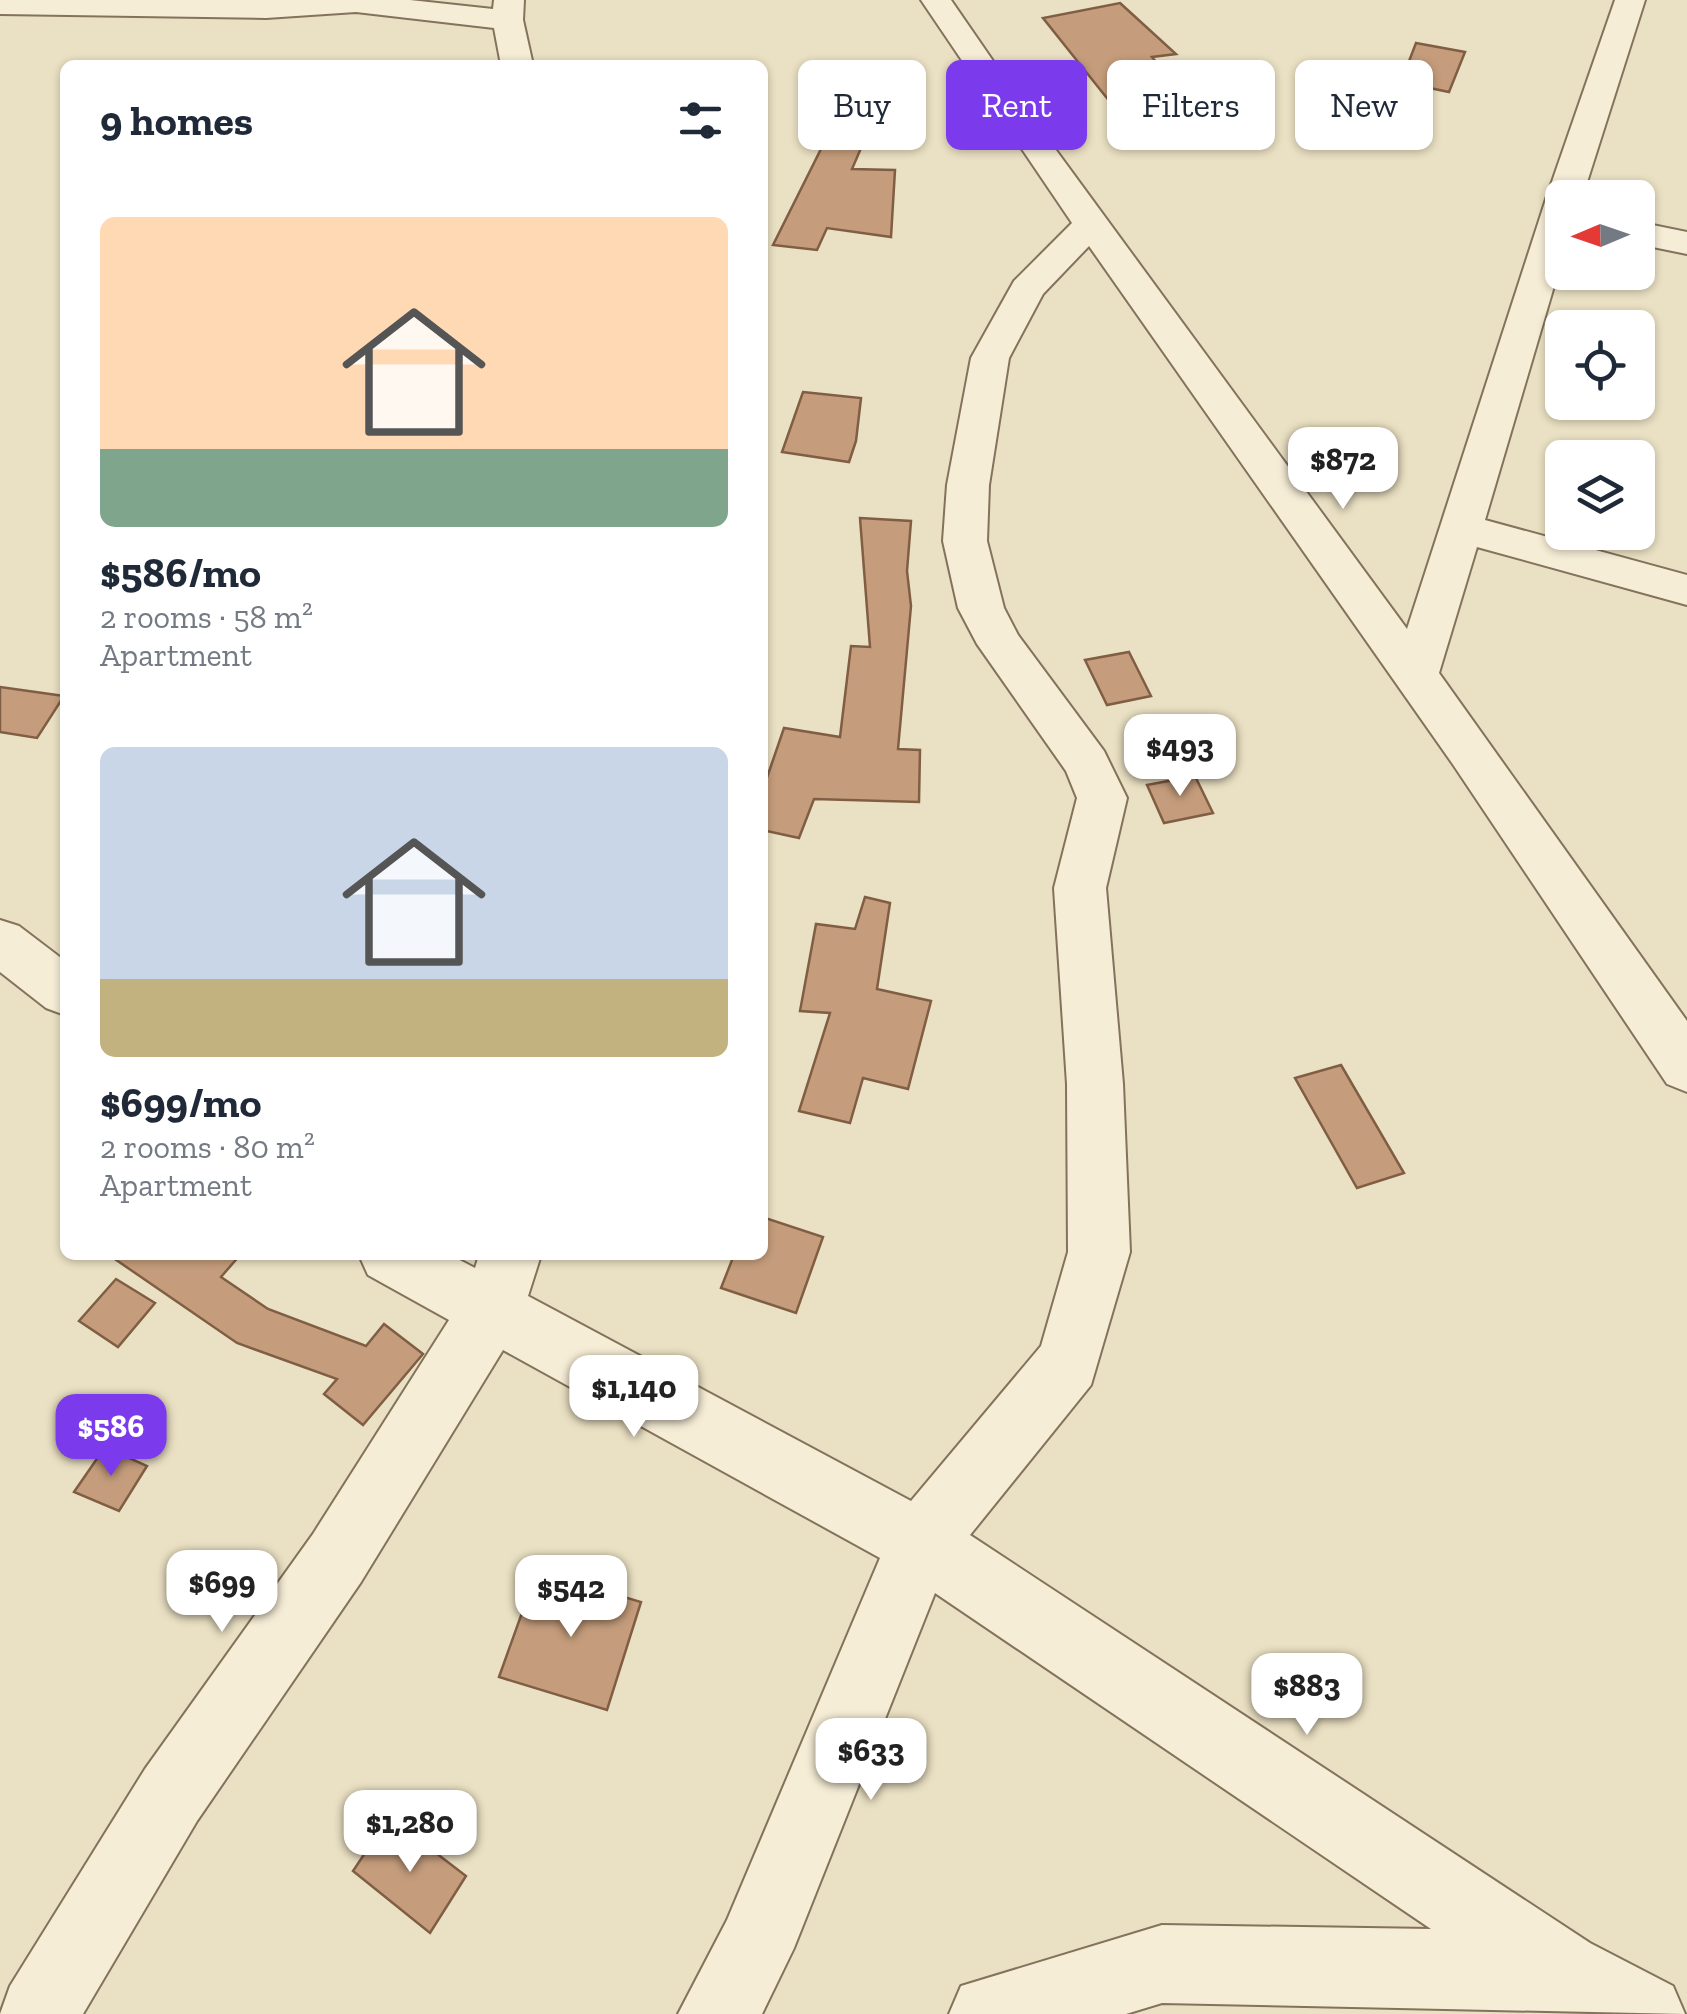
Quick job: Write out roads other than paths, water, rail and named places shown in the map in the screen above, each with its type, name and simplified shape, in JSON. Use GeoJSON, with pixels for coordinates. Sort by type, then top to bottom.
{"type":"FeatureCollection","features":[{"type":"Feature","properties":{"kind":"street"},"geometry":{"type":"LineString","coordinates":[[936,0],[1091,224],[1416,676],[1687,1066]]}},
{"type":"Feature","properties":{"kind":"street"},"geometry":{"type":"LineString","coordinates":[[1571,180],[1630,0]]}},
{"type":"Feature","properties":{"kind":"street"},"geometry":{"type":"LineString","coordinates":[[0,5],[266,9],[356,3],[509,10],[516,60]]}},
{"type":"Feature","properties":{"kind":"street"},"geometry":{"type":"LineString","coordinates":[[718,2014],[756,1948],[921,1543],[994,1448],[1068,1363],[1099,1252],[1096,1084],[1080,888],[1102,798],[1087,764],[981,608],[965,541],[968,485],[990,358],[1027,289],[1091,224]]}},
{"type":"Feature","properties":{"kind":"street"},"geometry":{"type":"LineString","coordinates":[[1655,236],[1687,243]]}},
{"type":"Feature","properties":{"kind":"street"},"geometry":{"type":"LineString","coordinates":[[1416,676],[1545,262]]}},
{"type":"Feature","properties":{"kind":"street"},"geometry":{"type":"LineString","coordinates":[[1462,528],[1687,590]]}},
{"type":"Feature","properties":{"kind":"street"},"geometry":{"type":"LineString","coordinates":[[0,942],[60,988]]}},
{"type":"Feature","properties":{"kind":"street"},"geometry":{"type":"LineString","coordinates":[[411,1260],[501,1282],[921,1543],[1562,1971],[1645,2014]]}},
{"type":"Feature","properties":{"kind":"street"},"geometry":{"type":"LineString","coordinates":[[38,2014],[171,1795],[337,1558],[501,1282]]}},
{"type":"Feature","properties":{"kind":"street"},"geometry":{"type":"LineString","coordinates":[[988,2014],[1162,1964],[1562,1971]]}}]}
